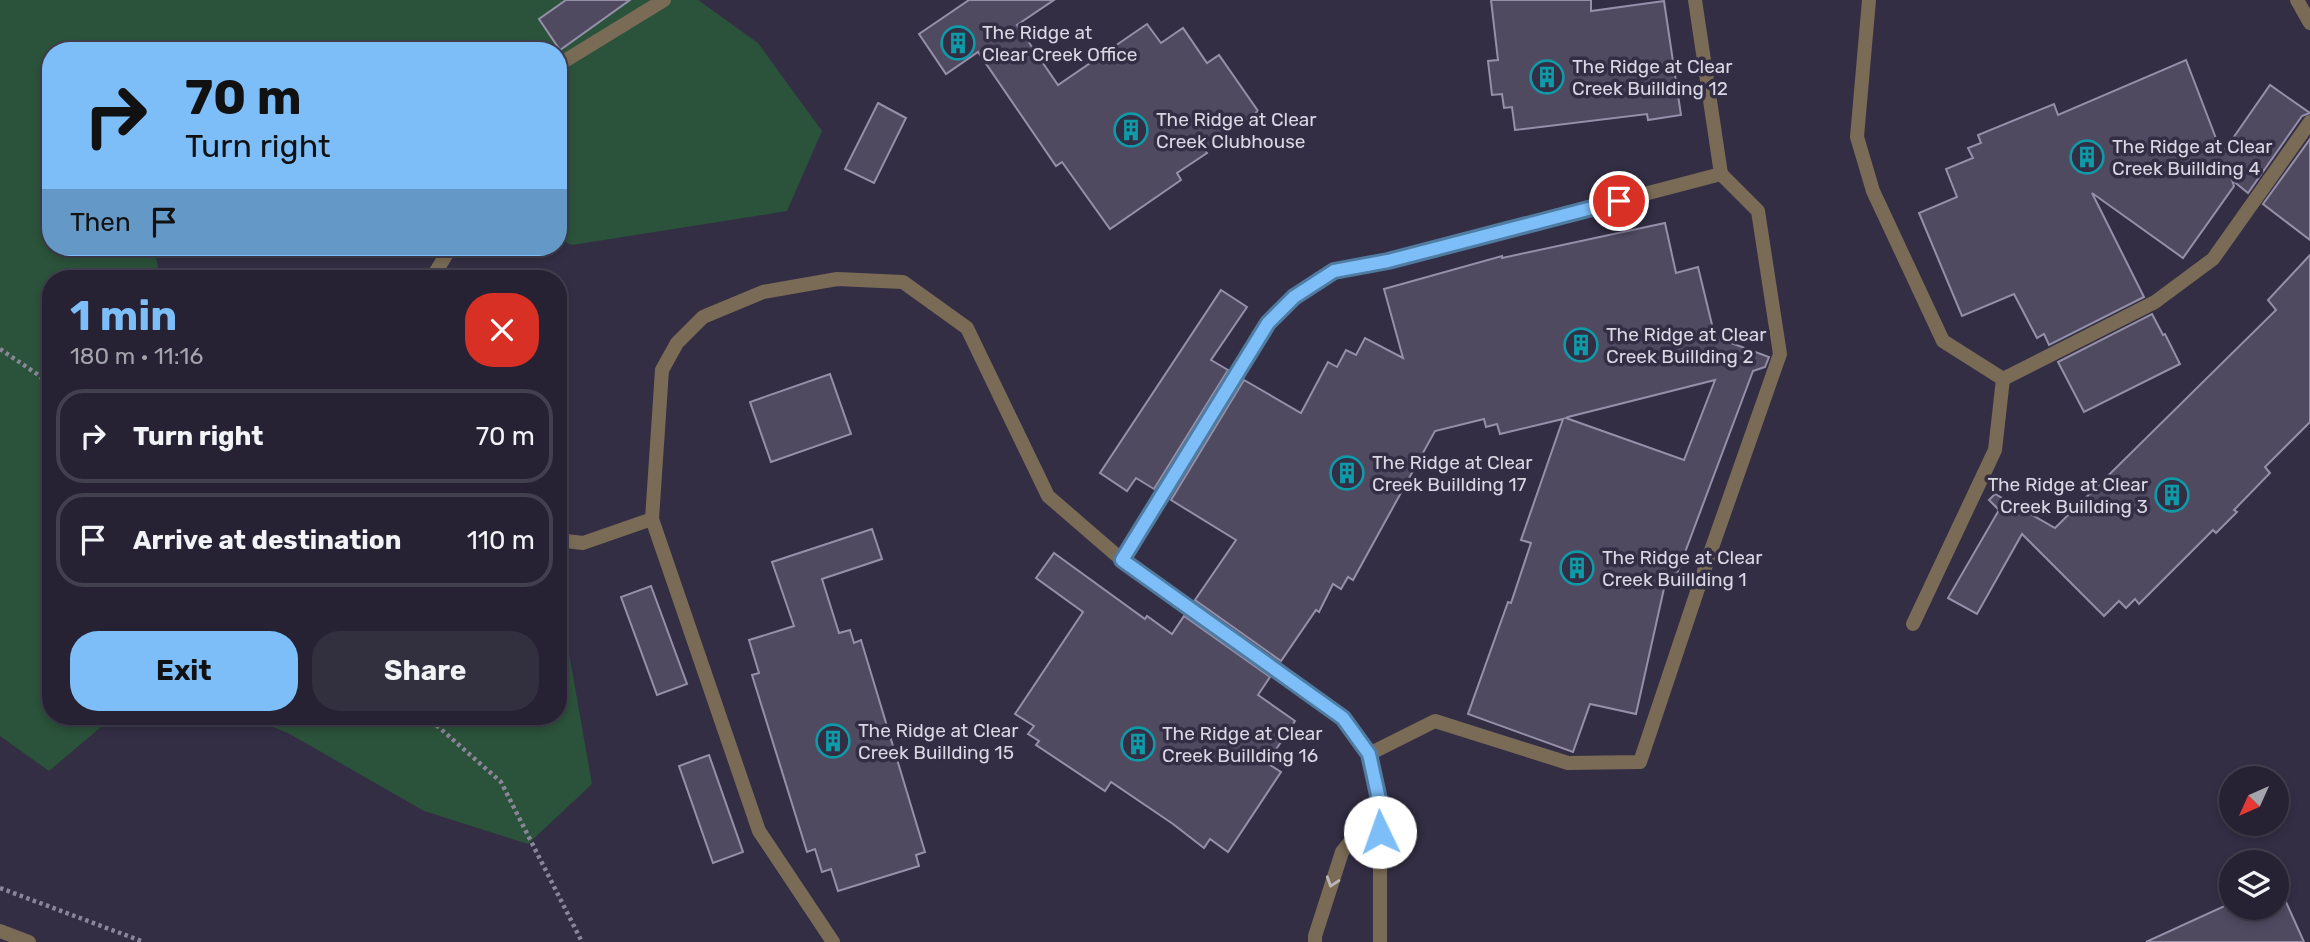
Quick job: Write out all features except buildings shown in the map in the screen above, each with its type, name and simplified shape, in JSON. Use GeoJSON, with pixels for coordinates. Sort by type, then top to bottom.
{"type":"FeatureCollection","features":[{"type":"Feature","properties":{"kind":"street"},"geometry":{"type":"LineString","coordinates":[[567,59],[664,0]]}},
{"type":"Feature","properties":{"kind":"street"},"geometry":{"type":"LineString","coordinates":[[1369,754],[1435,721],[1568,762],[1640,762],[1780,354],[1758,211],[1721,174],[1695,0]]}},
{"type":"Feature","properties":{"kind":"street"},"geometry":{"type":"LineString","coordinates":[[1869,0],[1857,137],[1872,191],[1943,341],[2003,379]]}},
{"type":"Feature","properties":{"kind":"street"},"geometry":{"type":"LineString","coordinates":[[2297,0],[2310,23]]}},
{"type":"Feature","properties":{"kind":"street"},"geometry":{"type":"LineString","coordinates":[[2003,379],[2155,302],[2213,259],[2310,122]]}},
{"type":"Feature","properties":{"kind":"street"},"geometry":{"type":"LineString","coordinates":[[1122,560],[1268,323],[1294,297],[1334,271],[1388,261],[1721,174]]}},
{"type":"Feature","properties":{"kind":"street"},"geometry":{"type":"LineString","coordinates":[[833,942],[759,831],[652,519],[662,370],[677,343],[703,317],[763,292],[837,279],[903,282],[967,328],[1048,496],[1122,560],[1343,718],[1369,754],[1380,804],[1380,942]]}},
{"type":"Feature","properties":{"kind":"street"},"geometry":{"type":"LineString","coordinates":[[1913,624],[1995,450],[2003,379]]}},
{"type":"Feature","properties":{"kind":"street"},"geometry":{"type":"LineString","coordinates":[[567,541],[583,543],[652,519]]}},
{"type":"Feature","properties":{"kind":"street"},"geometry":{"type":"LineString","coordinates":[[1315,942],[1342,852],[1380,804]]}},
{"type":"Feature","properties":{"kind":"street"},"geometry":{"type":"LineString","coordinates":[[0,931],[29,942]]}},
{"type":"Feature","properties":{"kind":"path"},"geometry":{"type":"LineString","coordinates":[[0,349],[42,378]]}},
{"type":"Feature","properties":{"kind":"path"},"geometry":{"type":"LineString","coordinates":[[436,725],[501,782],[582,942]]}},
{"type":"Feature","properties":{"kind":"path"},"geometry":{"type":"LineString","coordinates":[[0,888],[144,942]]}},
{"type":"Feature","properties":{"kind":"green space"},"geometry":{"type":"Polygon","coordinates":[[[0,0],[698,0],[758,43],[822,131],[787,211],[572,245],[567,243],[567,42],[42,42],[42,256],[156,256],[158,270],[42,270],[42,725],[103,725],[49,771],[0,736],[0,0]]]}},
{"type":"Feature","properties":{"kind":"green space"},"geometry":{"type":"Polygon","coordinates":[[[567,642],[592,784],[528,844],[424,811],[288,733],[267,725],[567,725],[567,642]]]}},
{"type":"Feature","properties":{"kind":"place","name":"The Ridge at Clear Creek Office"},"geometry":{"type":"Point","coordinates":[958,43]}},
{"type":"Feature","properties":{"kind":"place","name":"The Ridge at Clear Creek Buillding 12"},"geometry":{"type":"Point","coordinates":[1547,77]}},
{"type":"Feature","properties":{"kind":"place","name":"The Ridge at Clear Creek Clubhouse"},"geometry":{"type":"Point","coordinates":[1131,130]}},
{"type":"Feature","properties":{"kind":"place","name":"The Ridge at Clear Creek Buillding 4"},"geometry":{"type":"Point","coordinates":[2087,157]}},
{"type":"Feature","properties":{"kind":"place","name":"The Ridge at Clear Creek Buillding 2"},"geometry":{"type":"Point","coordinates":[1581,345]}},
{"type":"Feature","properties":{"kind":"place","name":"The Ridge at Clear Creek Buillding 17"},"geometry":{"type":"Point","coordinates":[1347,473]}},
{"type":"Feature","properties":{"kind":"place","name":"The Ridge at Clear Creek Buillding 3"},"geometry":{"type":"Point","coordinates":[2172,495]}},
{"type":"Feature","properties":{"kind":"place","name":"The Ridge at Clear Creek Buillding 1"},"geometry":{"type":"Point","coordinates":[1577,568]}},
{"type":"Feature","properties":{"kind":"place","name":"The Ridge at Clear Creek Buillding 15"},"geometry":{"type":"Point","coordinates":[833,741]}},
{"type":"Feature","properties":{"kind":"place","name":"The Ridge at Clear Creek Buillding 16"},"geometry":{"type":"Point","coordinates":[1138,744]}},
{"type":"Feature","properties":{"kind":"route"},"geometry":{"type":"LineString","coordinates":[[1380,832],[1380,804],[1369,754],[1343,718],[1122,560],[1268,323],[1294,297],[1334,271],[1388,261],[1619,201]]}}]}
